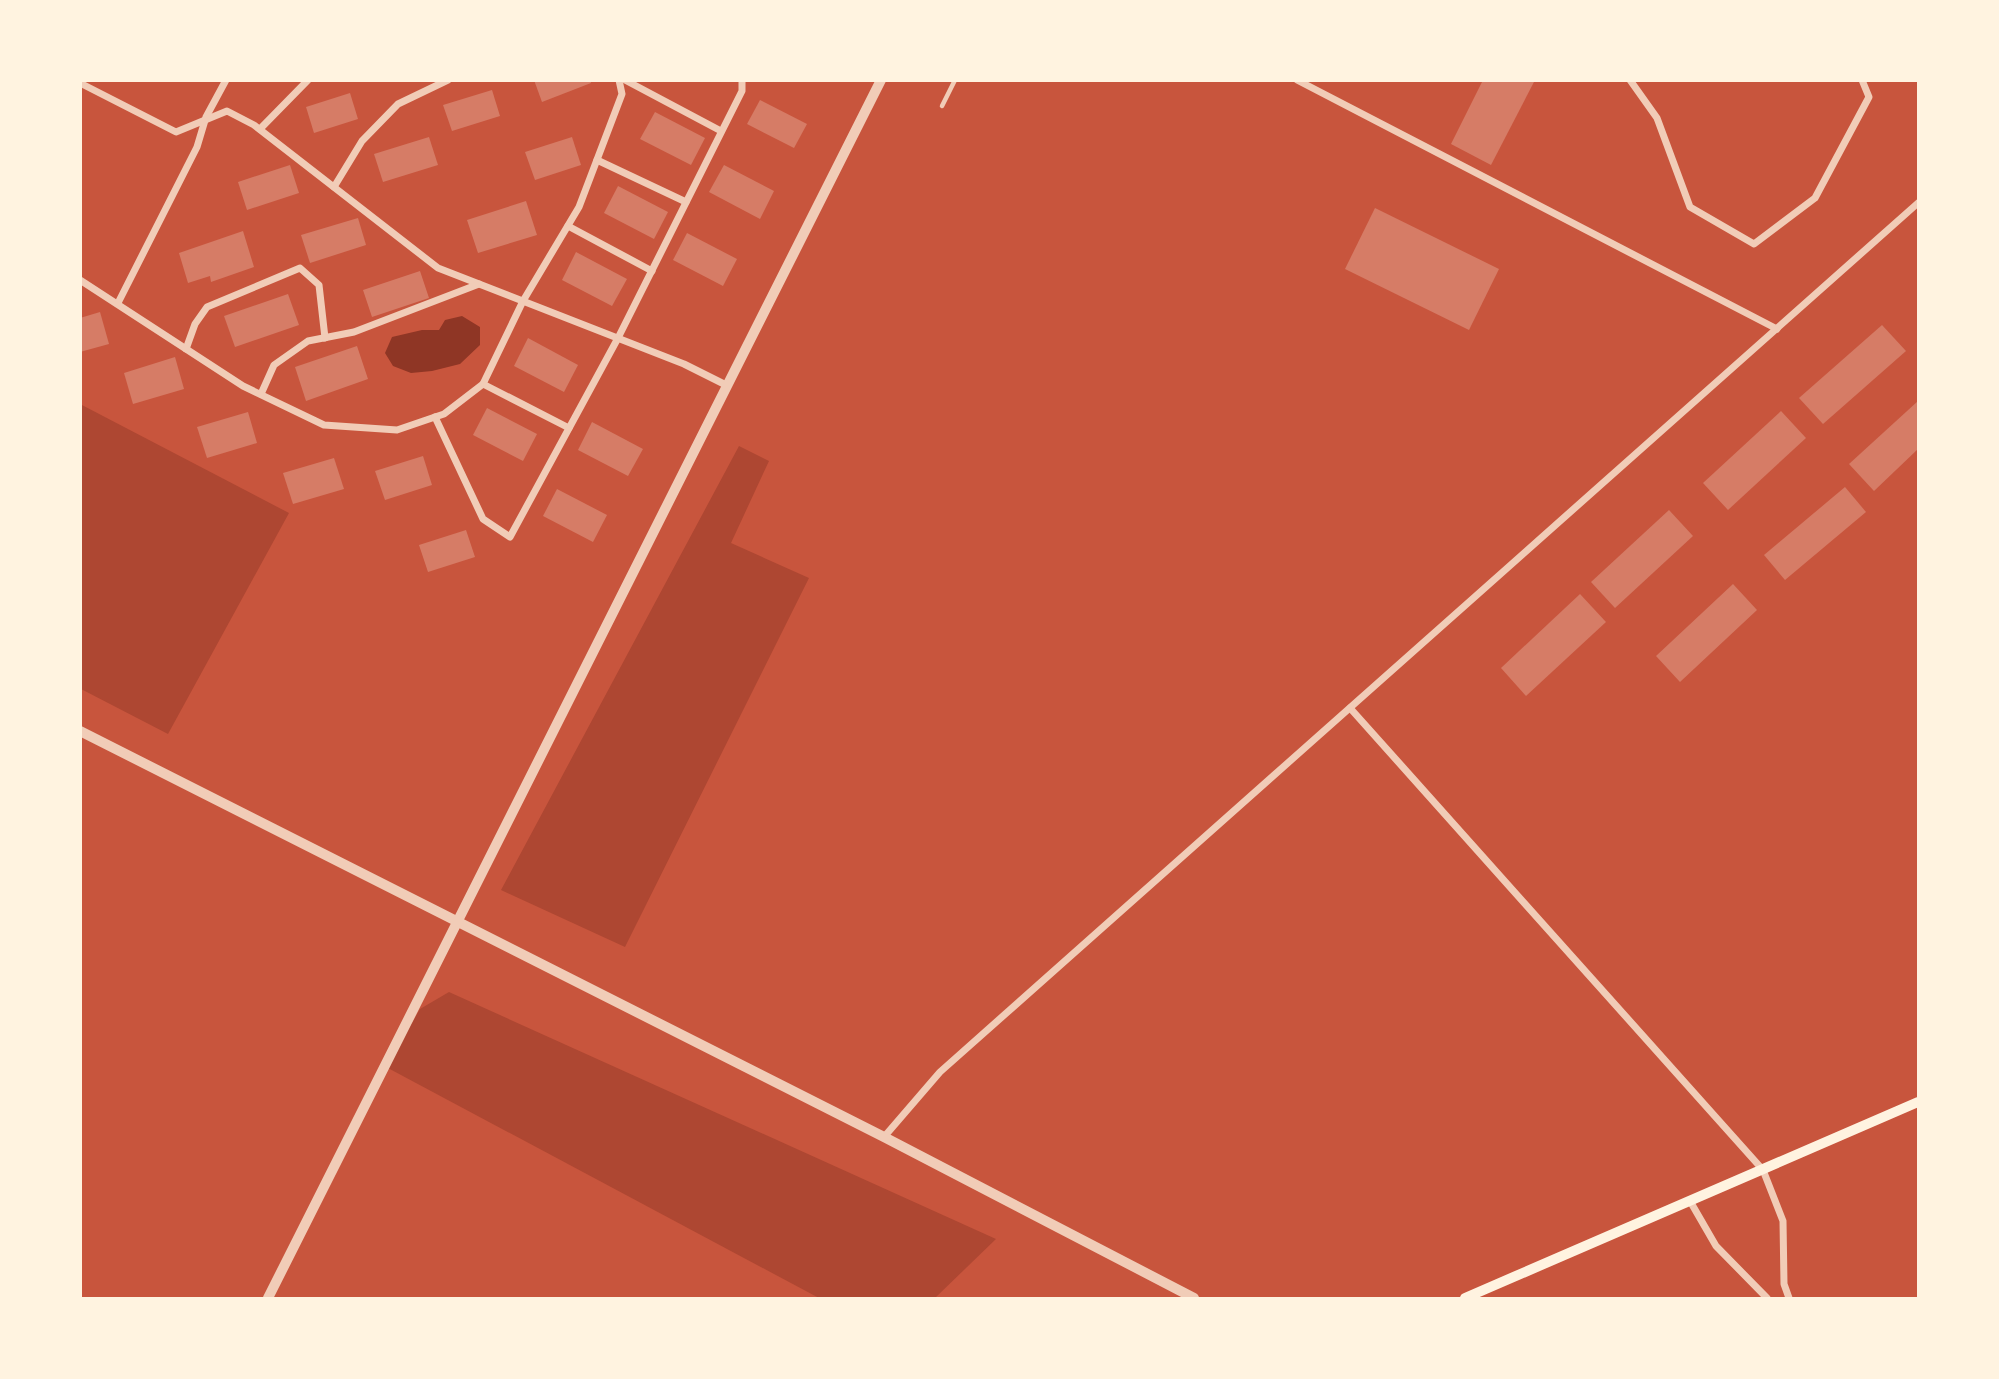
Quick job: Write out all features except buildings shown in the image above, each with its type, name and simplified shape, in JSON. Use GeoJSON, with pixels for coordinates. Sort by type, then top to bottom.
{"type":"FeatureCollection","features":[{"type":"Feature","properties":{"kind":"main road"},"geometry":{"type":"LineString","coordinates":[[1465,1298],[1919,1102]]}},
{"type":"Feature","properties":{"kind":"street"},"geometry":{"type":"LineString","coordinates":[[118,303],[197,147],[206,117],[226,80]]}},
{"type":"Feature","properties":{"kind":"street"},"geometry":{"type":"LineString","coordinates":[[260,130],[308,80]]}},
{"type":"Feature","properties":{"kind":"street"},"geometry":{"type":"LineString","coordinates":[[334,187],[362,141],[398,104],[449,80]]}},
{"type":"Feature","properties":{"kind":"street"},"geometry":{"type":"LineString","coordinates":[[80,280],[243,386],[324,425],[397,430],[444,414],[483,384],[523,301],[579,207],[622,94],[619,80]]}},
{"type":"Feature","properties":{"kind":"street"},"geometry":{"type":"LineString","coordinates":[[625,80],[721,131]]}},
{"type":"Feature","properties":{"kind":"street"},"geometry":{"type":"LineString","coordinates":[[435,417],[483,519],[510,537],[618,338],[742,91],[742,80]]}},
{"type":"Feature","properties":{"kind":"street"},"geometry":{"type":"LineString","coordinates":[[268,1298],[881,80]]}},
{"type":"Feature","properties":{"kind":"street"},"geometry":{"type":"LineString","coordinates":[[1297,80],[1777,329]]}},
{"type":"Feature","properties":{"kind":"street"},"geometry":{"type":"LineString","coordinates":[[1630,80],[1657,118],[1690,207],[1754,244],[1815,198],[1869,97],[1862,80]]}},
{"type":"Feature","properties":{"kind":"street"},"geometry":{"type":"LineString","coordinates":[[80,83],[176,132],[206,117],[227,111],[260,130],[438,268],[684,363],[726,385]]}},
{"type":"Feature","properties":{"kind":"street"},"geometry":{"type":"LineString","coordinates":[[597,160],[686,202]]}},
{"type":"Feature","properties":{"kind":"street"},"geometry":{"type":"LineString","coordinates":[[884,1137],[940,1072],[1919,204]]}},
{"type":"Feature","properties":{"kind":"street"},"geometry":{"type":"LineString","coordinates":[[568,226],[652,271]]}},
{"type":"Feature","properties":{"kind":"street"},"geometry":{"type":"LineString","coordinates":[[186,349],[195,324],[208,307],[300,268],[319,285],[325,338]]}},
{"type":"Feature","properties":{"kind":"street"},"geometry":{"type":"LineString","coordinates":[[261,394],[274,365],[308,341],[354,332],[480,284]]}},
{"type":"Feature","properties":{"kind":"street"},"geometry":{"type":"LineString","coordinates":[[483,384],[569,428]]}},
{"type":"Feature","properties":{"kind":"street"},"geometry":{"type":"LineString","coordinates":[[1350,708],[1763,1170],[1783,1221],[1784,1284],[1788,1298]]}},
{"type":"Feature","properties":{"kind":"street"},"geometry":{"type":"LineString","coordinates":[[80,731],[460,920],[1194,1298]]}},
{"type":"Feature","properties":{"kind":"street"},"geometry":{"type":"LineString","coordinates":[[1690,1201],[1716,1246],[1767,1298]]}},
{"type":"Feature","properties":{"kind":"lane"},"geometry":{"type":"LineString","coordinates":[[942,106],[955,80]]}},
{"type":"Feature","properties":{"kind":"shaded area"},"geometry":{"type":"Polygon","coordinates":[[[462,316],[480,327],[480,345],[460,364],[411,373],[393,366],[385,353],[392,337],[422,330],[439,330],[445,320],[462,316]]]}},
{"type":"Feature","properties":{"kind":"shaded area"},"geometry":{"type":"Polygon","coordinates":[[[80,404],[289,513],[168,734],[81,689],[80,404]]]}},
{"type":"Feature","properties":{"kind":"shaded area"},"geometry":{"type":"Polygon","coordinates":[[[739,446],[769,461],[731,543],[809,578],[625,947],[501,890],[739,446]]]}},
{"type":"Feature","properties":{"kind":"shaded area"},"geometry":{"type":"Polygon","coordinates":[[[449,992],[996,1239],[935,1298],[819,1298],[386,1067],[420,1009],[449,992]]]}}]}
